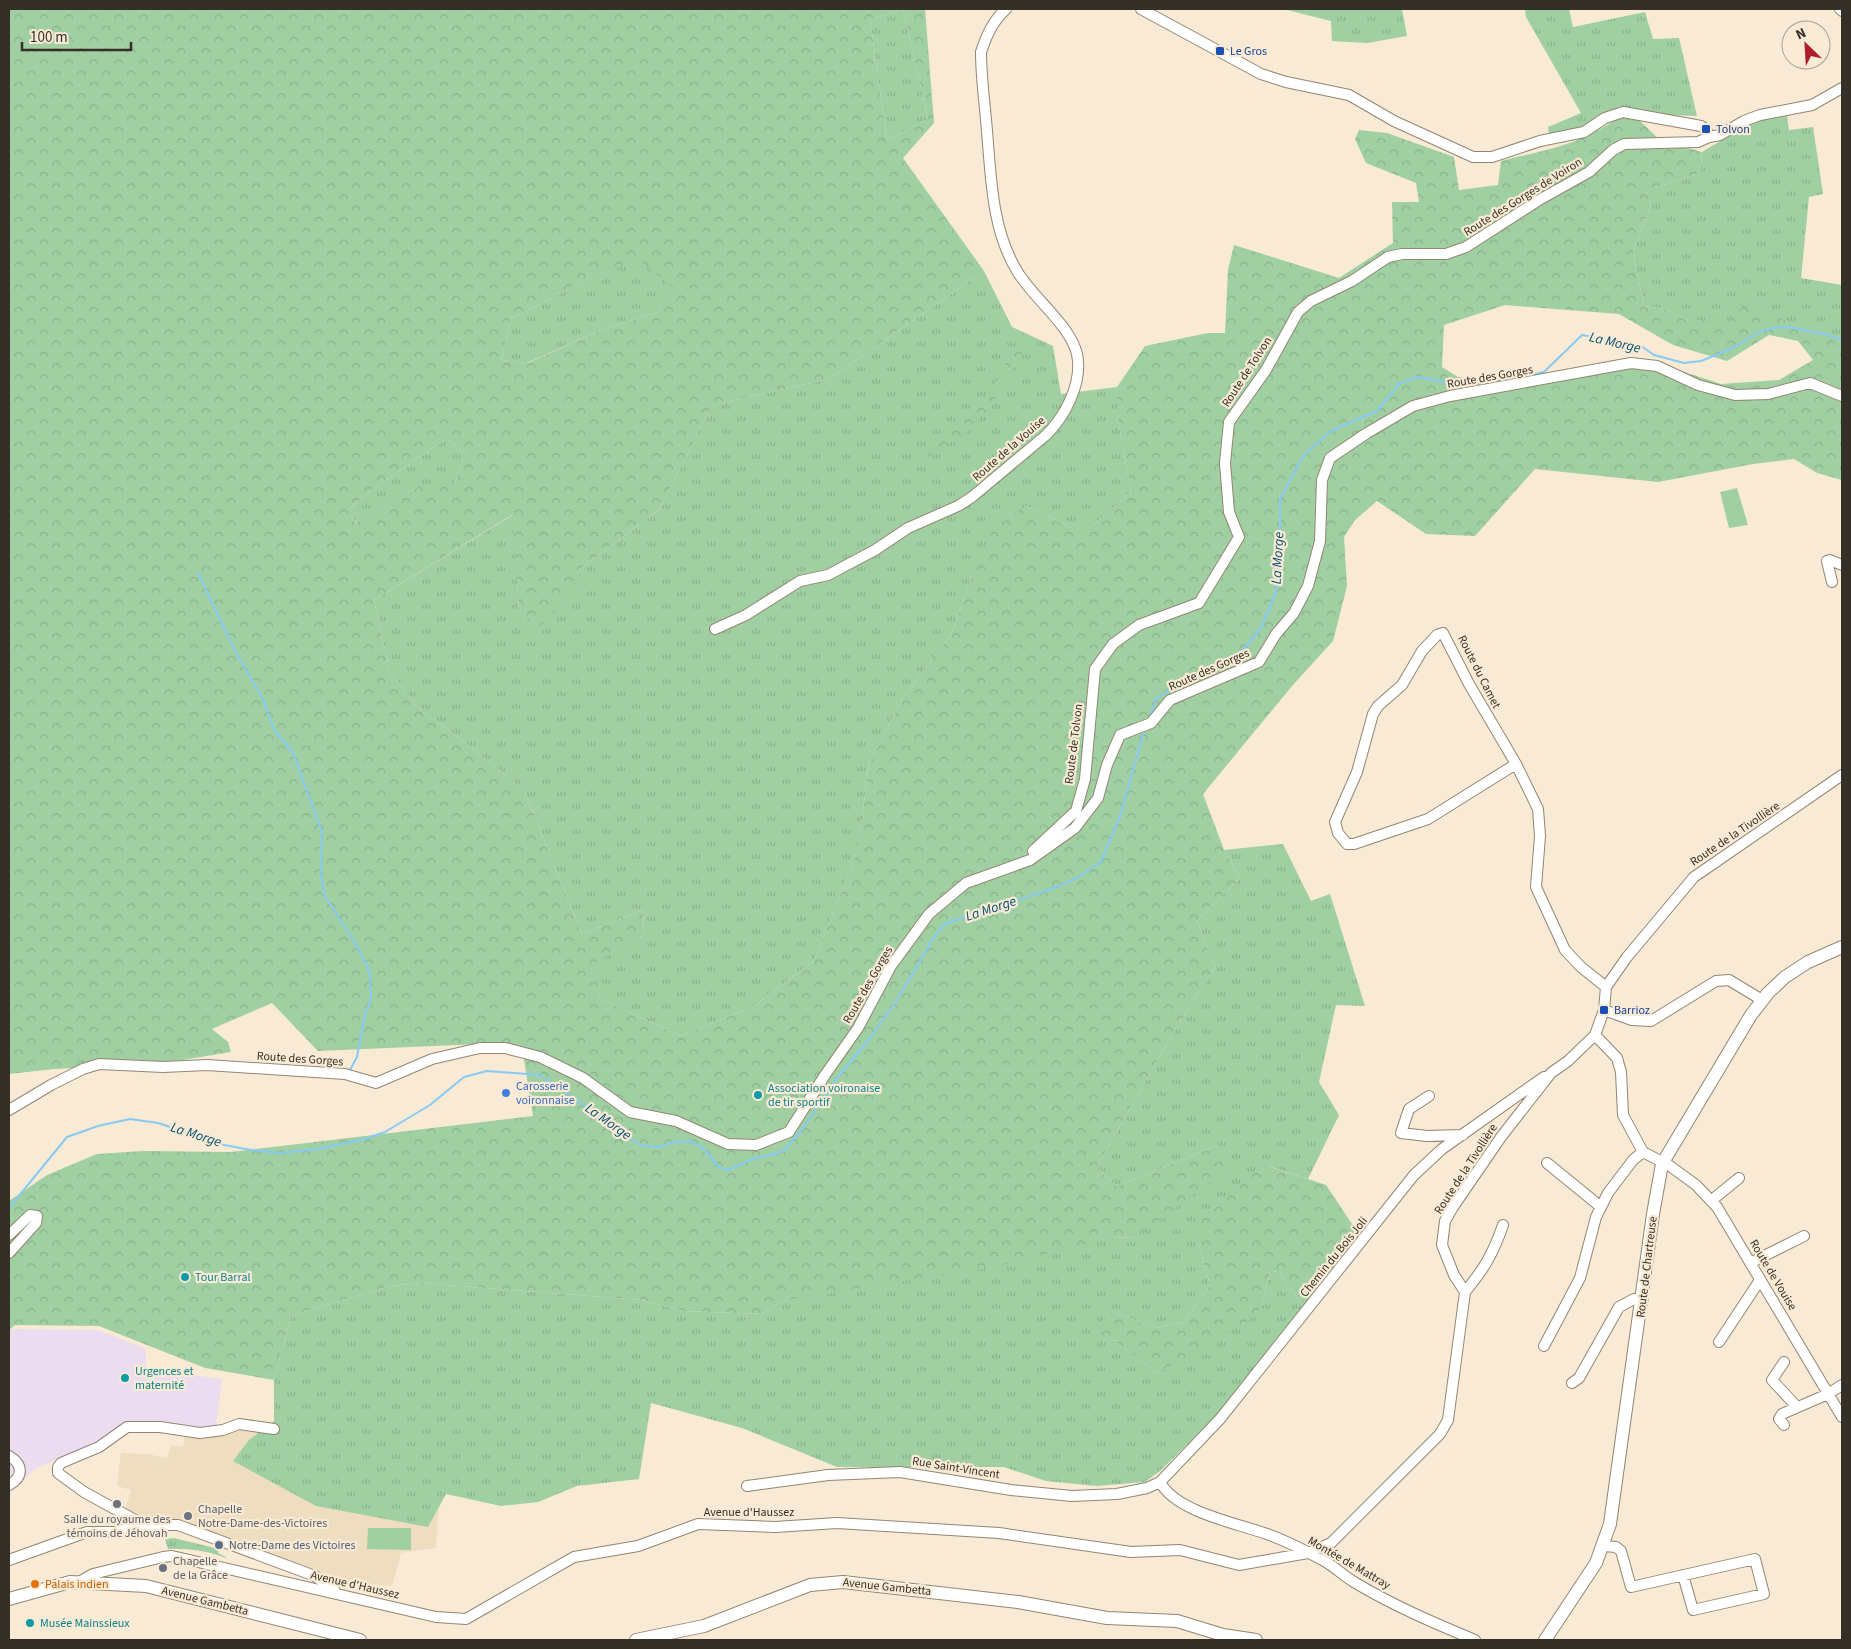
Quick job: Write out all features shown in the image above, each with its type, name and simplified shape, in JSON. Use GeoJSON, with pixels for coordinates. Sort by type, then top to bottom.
{"type":"FeatureCollection","features":[{"type":"Feature","properties":{"kind":"main road","name":"Route de Chartreuse"},"geometry":{"type":"LineString","coordinates":[[1545,1640],[1584,1583],[1604,1546],[1614,1501],[1643,1299],[1653,1214],[1662,1164],[1738,1036],[1762,1000],[1774,987],[1797,969],[1842,947]]}},
{"type":"Feature","properties":{"kind":"main road","name":"Avenue Gambetta"},"geometry":{"type":"LineString","coordinates":[[9,1599],[49,1587],[78,1582],[146,1586],[360,1640]]}},
{"type":"Feature","properties":{"kind":"main road","name":"Avenue Gambetta"},"geometry":{"type":"LineString","coordinates":[[636,1640],[692,1630],[795,1590],[826,1583],[875,1585],[1018,1602],[1121,1620],[1177,1621],[1223,1635],[1256,1640]]}},
{"type":"Feature","properties":{"kind":"street","name":"Route de la Vouise"},"geometry":{"type":"LineString","coordinates":[[714,629],[752,612],[800,581],[828,575],[875,550],[908,528],[972,498],[1055,427],[1069,402],[1078,367],[1075,349],[1066,333],[1017,271],[1006,247],[992,192],[981,52],[986,36],[994,22],[1006,9]]}},
{"type":"Feature","properties":{"kind":"street"},"geometry":{"type":"LineString","coordinates":[[1141,9],[1261,74],[1286,82],[1349,95],[1394,121],[1473,157],[1492,157],[1540,141],[1584,132],[1605,118],[1623,112],[1701,126],[1706,129],[1709,137]]}},
{"type":"Feature","properties":{"kind":"street","name":"Route des Gorges de Voiron"},"geometry":{"type":"LineString","coordinates":[[1402,254],[1446,254],[1466,247],[1539,200],[1589,172],[1613,150],[1624,144],[1698,142],[1720,135],[1744,120],[1812,105],[1842,88]]}},
{"type":"Feature","properties":{"kind":"street","name":"Route de Tolvon"},"geometry":{"type":"LineString","coordinates":[[1023,861],[1076,811],[1085,779],[1095,669],[1113,644],[1139,625],[1199,603],[1239,537],[1229,512],[1225,463],[1229,422],[1266,370],[1298,312],[1311,302],[1352,281],[1388,257],[1402,254]]}},
{"type":"Feature","properties":{"kind":"street","name":"Route des Gorges"},"geometry":{"type":"LineString","coordinates":[[9,1110],[18,1103],[67,1077],[99,1064],[237,1067],[345,1074],[376,1083],[432,1059],[480,1048],[505,1048],[540,1057],[583,1078],[630,1112],[676,1121],[728,1144],[756,1145],[789,1132],[824,1075],[858,1028],[891,966],[928,914],[966,883],[1030,860],[1075,828],[1098,798],[1107,766],[1120,735],[1150,723],[1170,700],[1259,662],[1276,634],[1294,613],[1308,586],[1320,541],[1322,480],[1330,458],[1367,433],[1414,406],[1450,396],[1631,363],[1657,366],[1698,386],[1735,396],[1768,394],[1810,383],[1842,396]]}},
{"type":"Feature","properties":{"kind":"street"},"geometry":{"type":"LineString","coordinates":[[1832,582],[1826,564],[1827,561],[1842,565]]}},
{"type":"Feature","properties":{"kind":"street","name":"Route du Camet"},"geometry":{"type":"LineString","coordinates":[[1516,764],[1428,818],[1354,844],[1347,844],[1338,833],[1336,822],[1357,772],[1375,710],[1402,684],[1422,651],[1440,633],[1446,636],[1469,684],[1516,764],[1538,809],[1540,836],[1536,887],[1565,950],[1581,967],[1606,987]]}},
{"type":"Feature","properties":{"kind":"street","name":"Route de la Tivollière"},"geometry":{"type":"LineString","coordinates":[[1465,1292],[1454,1275],[1442,1245],[1445,1221],[1500,1137],[1551,1073],[1568,1061],[1595,1034],[1604,1010],[1606,987],[1627,957],[1694,877],[1842,775]]}},
{"type":"Feature","properties":{"kind":"street"},"geometry":{"type":"LineString","coordinates":[[1604,1010],[1632,1020],[1651,1021],[1716,981],[1729,980],[1762,1000]]}},
{"type":"Feature","properties":{"kind":"street"},"geometry":{"type":"LineString","coordinates":[[1544,1346],[1580,1278],[1596,1217],[1608,1193],[1633,1160],[1643,1152],[1623,1115],[1621,1072],[1617,1058],[1595,1034]]}},
{"type":"Feature","properties":{"kind":"street","name":"Chemin du Bois Joli"},"geometry":{"type":"LineString","coordinates":[[1160,1482],[1220,1419],[1414,1175],[1442,1149],[1551,1073]]}},
{"type":"Feature","properties":{"kind":"street"},"geometry":{"type":"LineString","coordinates":[[1429,1096],[1409,1110],[1401,1133],[1427,1136],[1463,1135]]}},
{"type":"Feature","properties":{"kind":"street","name":"Route de Vouise"},"geometry":{"type":"LineString","coordinates":[[1643,1152],[1662,1164],[1670,1166],[1696,1185],[1712,1200],[1842,1417]]}},
{"type":"Feature","properties":{"kind":"street"},"geometry":{"type":"LineString","coordinates":[[1548,1163],[1601,1207]]}},
{"type":"Feature","properties":{"kind":"street"},"geometry":{"type":"LineString","coordinates":[[1712,1200],[1739,1178]]}},
{"type":"Feature","properties":{"kind":"street"},"geometry":{"type":"LineString","coordinates":[[9,1235],[30,1214],[37,1216],[36,1223],[9,1253]]}},
{"type":"Feature","properties":{"kind":"street"},"geometry":{"type":"LineString","coordinates":[[1308,1553],[1331,1544],[1445,1427],[1450,1406],[1465,1292],[1489,1261],[1503,1225]]}},
{"type":"Feature","properties":{"kind":"street"},"geometry":{"type":"LineString","coordinates":[[1750,1263],[1804,1236]]}},
{"type":"Feature","properties":{"kind":"street"},"geometry":{"type":"LineString","coordinates":[[1719,1342],[1760,1280]]}},
{"type":"Feature","properties":{"kind":"street"},"geometry":{"type":"LineString","coordinates":[[1572,1383],[1579,1378],[1619,1307],[1634,1299],[1643,1299]]}},
{"type":"Feature","properties":{"kind":"street"},"geometry":{"type":"LineString","coordinates":[[1784,1362],[1772,1380],[1797,1407]]}},
{"type":"Feature","properties":{"kind":"street"},"geometry":{"type":"LineString","coordinates":[[1784,1425],[1779,1418],[1782,1414],[1828,1394],[1842,1385]]}},
{"type":"Feature","properties":{"kind":"street"},"geometry":{"type":"LineString","coordinates":[[144,1525],[84,1492],[58,1473],[58,1467],[61,1463],[99,1447],[127,1427],[160,1426],[200,1433],[223,1430],[239,1424],[274,1429]]}},
{"type":"Feature","properties":{"kind":"street"},"geometry":{"type":"LineString","coordinates":[[9,1456],[15,1460],[20,1468],[20,1475],[15,1482],[9,1485]]}},
{"type":"Feature","properties":{"kind":"street","name":"Rue Saint-Vincent"},"geometry":{"type":"LineString","coordinates":[[747,1486],[828,1475],[900,1472],[1011,1490],[1072,1496],[1117,1494],[1147,1488],[1160,1482]]}},
{"type":"Feature","properties":{"kind":"street","name":"Montée de Mattray"},"geometry":{"type":"LineString","coordinates":[[1160,1482],[1165,1492],[1178,1501],[1236,1525],[1269,1535],[1308,1553],[1326,1562],[1354,1582],[1475,1640]]}},
{"type":"Feature","properties":{"kind":"street","name":"Avenue d'Haussez"},"geometry":{"type":"LineString","coordinates":[[78,1582],[93,1574],[172,1556],[436,1617],[466,1619],[574,1557],[638,1546],[698,1524],[775,1527],[837,1523],[999,1533],[1131,1552],[1180,1550],[1239,1565],[1308,1553]]}},
{"type":"Feature","properties":{"kind":"street"},"geometry":{"type":"LineString","coordinates":[[9,1560],[87,1532],[114,1532],[144,1525],[178,1525],[315,1576],[339,1594]]}},
{"type":"Feature","properties":{"kind":"street"},"geometry":{"type":"LineString","coordinates":[[1604,1546],[1616,1547],[1621,1551],[1631,1587],[1683,1575],[1755,1559],[1764,1594],[1693,1610],[1683,1575]]}},
{"type":"Feature","properties":{"kind":"shaded area"},"geometry":{"type":"Polygon","coordinates":[[[9,1329],[98,1330],[146,1349],[146,1369],[222,1379],[216,1427],[197,1429],[125,1425],[92,1445],[35,1469],[9,1494],[9,1329]]]}},
{"type":"Feature","properties":{"kind":"shaded area"},"geometry":{"type":"Polygon","coordinates":[[[237,1427],[265,1432],[330,1475],[439,1507],[436,1548],[401,1553],[392,1586],[340,1581],[339,1584],[197,1527],[172,1519],[170,1522],[155,1522],[133,1515],[125,1510],[131,1490],[117,1486],[121,1453],[147,1454],[167,1458],[171,1445],[183,1447],[185,1434],[201,1439],[237,1427]]]}},
{"type":"Feature","properties":{"kind":"green space"},"geometry":{"type":"Polygon","coordinates":[[[9,9],[903,9],[925,9],[934,123],[903,158],[984,271],[829,379],[712,405],[659,510],[576,572],[582,585],[538,628],[519,611],[512,515],[374,600],[390,672],[422,712],[439,722],[524,790],[582,934],[643,910],[644,935],[596,962],[600,999],[681,1036],[754,1006],[814,961],[858,850],[869,762],[903,698],[951,635],[972,576],[994,526],[1026,506],[1072,528],[1090,528],[1131,492],[1117,414],[1117,387],[1145,346],[1208,333],[1225,333],[1228,270],[1234,245],[1339,278],[1393,243],[1392,202],[1419,202],[1416,183],[1366,163],[1355,139],[1359,130],[1387,133],[1454,157],[1459,190],[1498,185],[1501,161],[1548,150],[1576,140],[1619,117],[1639,120],[1660,140],[1702,152],[1700,173],[1646,191],[1651,205],[1633,253],[1644,306],[1664,309],[1684,318],[1729,324],[1745,303],[1801,327],[1842,340],[1842,480],[1817,473],[1794,459],[1753,464],[1658,482],[1535,469],[1475,536],[1426,534],[1377,501],[1355,520],[1344,537],[1347,586],[1333,641],[1292,686],[1203,794],[1224,850],[1240,878],[1197,921],[1215,967],[1166,1045],[1096,1168],[1117,1186],[1218,1145],[1233,1165],[1137,1237],[1111,1238],[993,1267],[782,1301],[761,1314],[684,1311],[641,1300],[421,1283],[390,1286],[291,1316],[274,1380],[205,1368],[99,1326],[15,1325],[9,1330],[9,1201],[47,1175],[97,1154],[143,1151],[231,1152],[533,1116],[522,1047],[503,1043],[318,1051],[272,1003],[212,1029],[228,1042],[231,1052],[164,1063],[54,1069],[9,1074],[9,9]],[[903,9],[870,19],[887,140],[928,119],[903,9]],[[638,259],[584,281],[511,319],[501,360],[528,363],[603,329],[659,312],[673,288],[638,259]],[[1505,305],[1444,325],[1442,367],[1458,377],[1525,380],[1615,361],[1678,370],[1721,384],[1779,380],[1813,360],[1798,341],[1769,335],[1727,361],[1673,345],[1619,314],[1505,305]],[[446,439],[374,488],[348,510],[356,523],[418,487],[453,487],[466,453],[446,439]]]}},
{"type":"Feature","properties":{"kind":"green space"},"geometry":{"type":"Polygon","coordinates":[[[903,9],[928,119],[887,140],[870,19],[903,9]]]}},
{"type":"Feature","properties":{"kind":"green space"},"geometry":{"type":"Polygon","coordinates":[[[1283,9],[1402,9],[1407,36],[1367,43],[1332,41],[1331,21],[1283,9]]]}},
{"type":"Feature","properties":{"kind":"green space"},"geometry":{"type":"Polygon","coordinates":[[[1525,9],[1569,9],[1573,27],[1645,12],[1653,39],[1679,38],[1697,116],[1668,115],[1620,107],[1582,129],[1549,135],[1548,127],[1581,113],[1526,17],[1525,9]]]}},
{"type":"Feature","properties":{"kind":"green space"},"geometry":{"type":"Polygon","coordinates":[[[1787,116],[1789,130],[1813,127],[1823,194],[1809,197],[1801,278],[1842,285],[1842,345],[1684,318],[1664,309],[1644,306],[1633,253],[1651,205],[1646,191],[1700,173],[1702,152],[1753,121],[1787,116]]]}},
{"type":"Feature","properties":{"kind":"green space"},"geometry":{"type":"Polygon","coordinates":[[[638,258],[674,288],[659,312],[603,329],[527,363],[501,360],[511,319],[584,281],[638,258]]]}},
{"type":"Feature","properties":{"kind":"green space"},"geometry":{"type":"Polygon","coordinates":[[[984,271],[1012,327],[1053,346],[1061,394],[1117,387],[1117,414],[1131,492],[1090,528],[1072,528],[1026,506],[972,576],[951,635],[903,698],[869,762],[858,850],[814,961],[754,1006],[681,1036],[600,999],[595,962],[644,935],[643,910],[582,934],[524,790],[439,722],[422,712],[390,672],[374,600],[513,515],[519,611],[576,572],[659,510],[712,405],[829,379],[984,271]]]}},
{"type":"Feature","properties":{"kind":"green space"},"geometry":{"type":"Polygon","coordinates":[[[1016,345],[1023,351],[992,405],[967,432],[911,467],[904,463],[935,442],[990,393],[1016,345]]]}},
{"type":"Feature","properties":{"kind":"green space"},"geometry":{"type":"Polygon","coordinates":[[[446,439],[466,453],[453,487],[418,487],[357,523],[347,511],[374,488],[446,439]]]}},
{"type":"Feature","properties":{"kind":"green space"},"geometry":{"type":"Polygon","coordinates":[[[1737,488],[1748,525],[1729,528],[1720,492],[1737,488]]]}},
{"type":"Feature","properties":{"kind":"green space"},"geometry":{"type":"Polygon","coordinates":[[[1283,844],[1311,901],[1330,894],[1365,1006],[1336,1005],[1319,1082],[1339,1115],[1308,1179],[1262,1164],[1199,1246],[1210,1285],[1184,1322],[1156,1328],[1111,1311],[1113,1340],[1157,1373],[1262,1306],[1270,1272],[1279,1271],[1303,1307],[1228,1404],[1160,1471],[1145,1482],[1096,1486],[1046,1481],[1004,1467],[837,1467],[742,1428],[651,1403],[639,1479],[577,1486],[538,1502],[501,1506],[446,1494],[428,1527],[316,1506],[233,1461],[249,1440],[274,1421],[274,1380],[291,1316],[390,1286],[421,1283],[641,1300],[684,1311],[761,1314],[782,1301],[1111,1238],[1137,1237],[1218,1145],[1117,1186],[1096,1168],[1166,1045],[1215,967],[1197,921],[1240,878],[1224,850],[1283,844]]]}},
{"type":"Feature","properties":{"kind":"green space"},"geometry":{"type":"Polygon","coordinates":[[[1262,1164],[1326,1185],[1360,1236],[1303,1307],[1279,1271],[1270,1272],[1262,1306],[1248,1321],[1157,1373],[1113,1340],[1092,1333],[1111,1311],[1156,1328],[1184,1322],[1210,1285],[1199,1246],[1198,1224],[1262,1164]]]}},
{"type":"Feature","properties":{"kind":"green space"},"geometry":{"type":"Polygon","coordinates":[[[368,1528],[411,1528],[411,1550],[367,1549],[368,1528]]]}},
{"type":"Feature","properties":{"kind":"green space"},"geometry":{"type":"Polygon","coordinates":[[[174,1538],[219,1549],[218,1553],[226,1558],[197,1550],[168,1549],[165,1539],[174,1538]]]}},
{"type":"Feature","properties":{"kind":"waterway","name":"La Morge"},"geometry":{"type":"LineString","coordinates":[[1149,719],[1156,699],[1190,676],[1240,653],[1261,628],[1276,592],[1280,548],[1280,499],[1303,456],[1331,431],[1377,411],[1400,383],[1417,377],[1473,387],[1544,372],[1582,335],[1641,346],[1654,355],[1684,363],[1701,361],[1733,348],[1759,332],[1774,328],[1789,327],[1828,335],[1842,340]]}},
{"type":"Feature","properties":{"kind":"waterway"},"geometry":{"type":"LineString","coordinates":[[198,573],[235,651],[262,697],[275,731],[293,753],[322,832],[321,876],[325,896],[355,943],[370,972],[371,1000],[365,1014],[357,1057],[350,1070]]}},
{"type":"Feature","properties":{"kind":"waterway","name":"La Morge"},"geometry":{"type":"LineString","coordinates":[[9,1208],[67,1137],[98,1126],[130,1119],[158,1123],[224,1145],[251,1150],[281,1153],[318,1149],[364,1139],[385,1132],[430,1105],[464,1077],[487,1071],[539,1075],[558,1086],[620,1133],[643,1146],[657,1147],[675,1142],[689,1141],[702,1147],[719,1167],[728,1170],[750,1160],[784,1151],[804,1127],[834,1082],[870,1038],[897,1000],[936,934],[947,923],[1046,891],[1075,879],[1101,862],[1120,816],[1145,728]]}},
{"type":"Feature","properties":{"kind":"place","name":"Le Gros"},"geometry":{"type":"Point","coordinates":[1220,51]}},
{"type":"Feature","properties":{"kind":"place","name":"Tolvon"},"geometry":{"type":"Point","coordinates":[1706,129]}},
{"type":"Feature","properties":{"kind":"place","name":"Barrioz"},"geometry":{"type":"Point","coordinates":[1604,1010]}},
{"type":"Feature","properties":{"kind":"place","name":"Carosserie voironnaise"},"geometry":{"type":"Point","coordinates":[506,1093]}},
{"type":"Feature","properties":{"kind":"place","name":"Association voironaise de tir sportif"},"geometry":{"type":"Point","coordinates":[758,1095]}},
{"type":"Feature","properties":{"kind":"place","name":"Tour Barral"},"geometry":{"type":"Point","coordinates":[185,1277]}},
{"type":"Feature","properties":{"kind":"place","name":"Urgences et maternité"},"geometry":{"type":"Point","coordinates":[125,1378]}},
{"type":"Feature","properties":{"kind":"place","name":"Salle du royaume des témoins de Jéhovah"},"geometry":{"type":"Point","coordinates":[117,1504]}},
{"type":"Feature","properties":{"kind":"place","name":"Chapelle Notre-Dame-des-Victoires"},"geometry":{"type":"Point","coordinates":[188,1516]}},
{"type":"Feature","properties":{"kind":"place","name":"Notre-Dame des Victoires"},"geometry":{"type":"Point","coordinates":[219,1545]}},
{"type":"Feature","properties":{"kind":"place","name":"Chapelle de la Grâce"},"geometry":{"type":"Point","coordinates":[163,1568]}},
{"type":"Feature","properties":{"kind":"place","name":"Palais indien"},"geometry":{"type":"Point","coordinates":[35,1584]}},
{"type":"Feature","properties":{"kind":"place","name":"Musée Mainssieux"},"geometry":{"type":"Point","coordinates":[30,1623]}}]}
